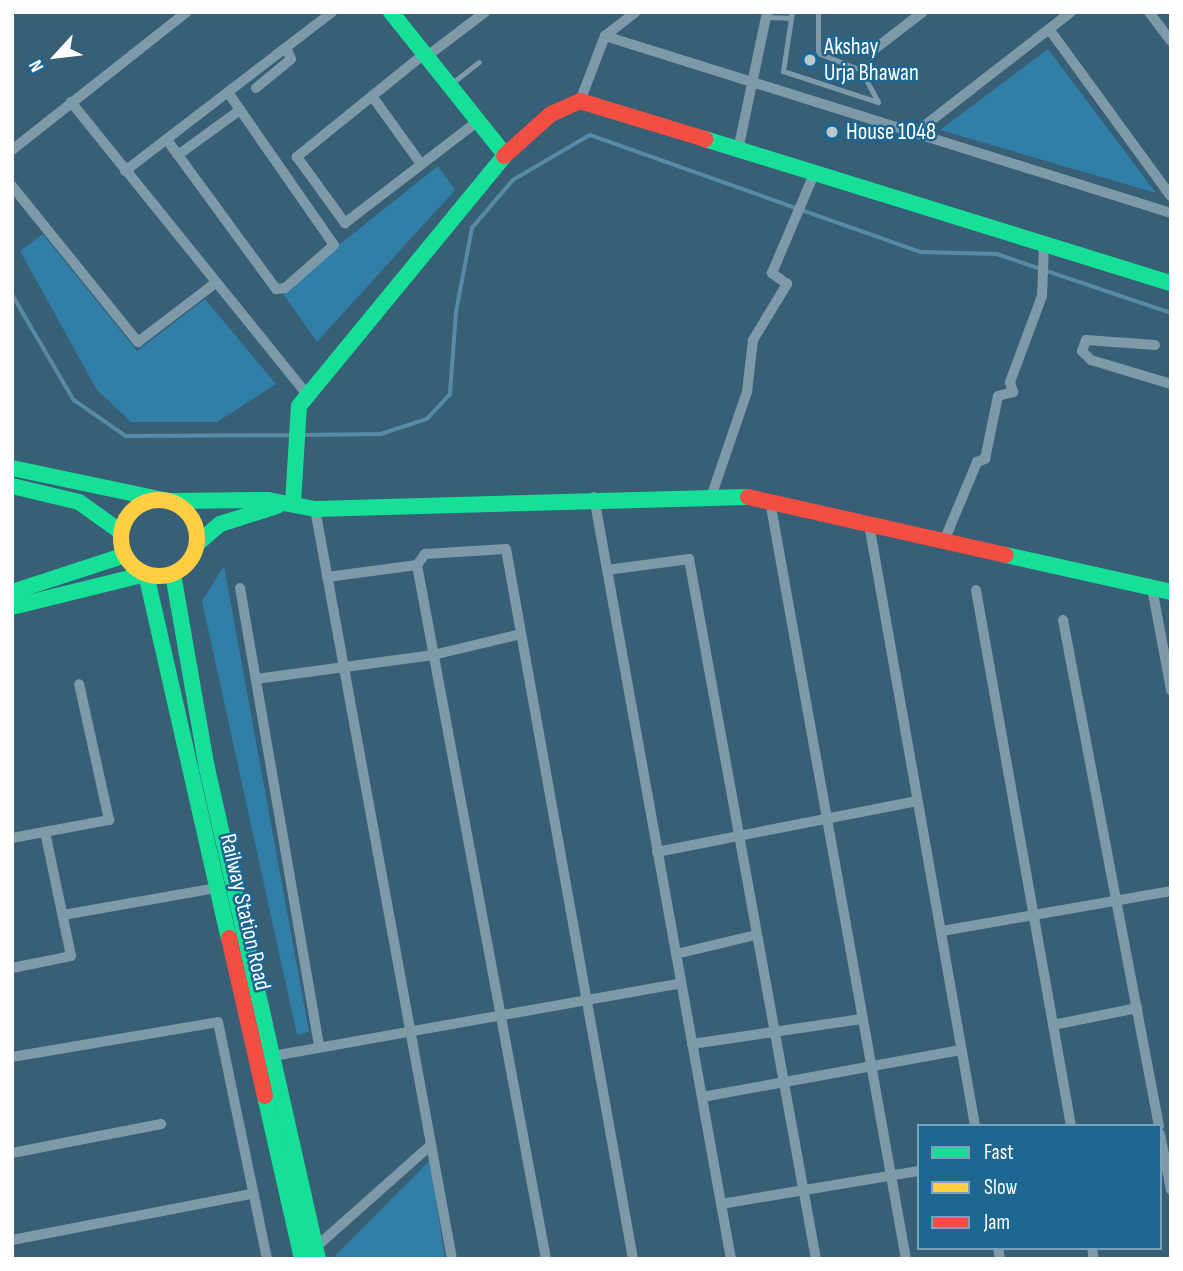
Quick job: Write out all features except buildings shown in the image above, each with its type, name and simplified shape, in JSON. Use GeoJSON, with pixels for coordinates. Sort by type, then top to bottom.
{"type":"FeatureCollection","features":[{"type":"Feature","properties":{"kind":"street"},"geometry":{"type":"LineString","coordinates":[[12,150],[187,12]]}},
{"type":"Feature","properties":{"kind":"street"},"geometry":{"type":"LineString","coordinates":[[125,171],[229,94],[332,12]]}},
{"type":"Feature","properties":{"kind":"street"},"geometry":{"type":"LineString","coordinates":[[391,12],[505,155]]}},
{"type":"Feature","properties":{"kind":"street"},"geometry":{"type":"LineString","coordinates":[[478,121],[348,225],[297,160],[372,96],[485,12]]}},
{"type":"Feature","properties":{"kind":"street"},"geometry":{"type":"LineString","coordinates":[[580,101],[605,36],[636,12]]}},
{"type":"Feature","properties":{"kind":"street"},"geometry":{"type":"LineString","coordinates":[[876,48],[923,12]]}},
{"type":"Feature","properties":{"kind":"street"},"geometry":{"type":"LineString","coordinates":[[915,133],[1071,12]]}},
{"type":"Feature","properties":{"kind":"street"},"geometry":{"type":"LineString","coordinates":[[1149,12],[1171,41]]}},
{"type":"Feature","properties":{"kind":"street"},"geometry":{"type":"LineString","coordinates":[[737,150],[767,14]]}},
{"type":"Feature","properties":{"kind":"street"},"geometry":{"type":"LineString","coordinates":[[1049,29],[1171,196]]}},
{"type":"Feature","properties":{"kind":"street"},"geometry":{"type":"LineString","coordinates":[[605,36],[1171,214]]}},
{"type":"Feature","properties":{"kind":"street"},"geometry":{"type":"LineString","coordinates":[[256,88],[291,60],[286,48]]}},
{"type":"Feature","properties":{"kind":"street"},"geometry":{"type":"LineString","coordinates":[[167,139],[276,289],[285,288],[334,245],[229,94]]}},
{"type":"Feature","properties":{"kind":"street"},"geometry":{"type":"LineString","coordinates":[[372,96],[421,164]]}},
{"type":"Feature","properties":{"kind":"street"},"geometry":{"type":"LineString","coordinates":[[293,503],[299,417],[307,395],[505,155],[551,114],[580,101],[1171,284]]}},
{"type":"Feature","properties":{"kind":"street"},"geometry":{"type":"LineString","coordinates":[[71,102],[214,284],[307,395]]}},
{"type":"Feature","properties":{"kind":"street"},"geometry":{"type":"LineString","coordinates":[[178,155],[240,110]]}},
{"type":"Feature","properties":{"kind":"street"},"geometry":{"type":"LineString","coordinates":[[712,497],[747,392],[753,340],[787,284],[772,273],[814,174]]}},
{"type":"Feature","properties":{"kind":"street"},"geometry":{"type":"LineString","coordinates":[[12,186],[138,342],[214,284]]}},
{"type":"Feature","properties":{"kind":"street"},"geometry":{"type":"LineString","coordinates":[[944,541],[977,462],[985,459],[998,396],[1013,392],[1010,382],[1042,296],[1044,244]]}},
{"type":"Feature","properties":{"kind":"street"},"geometry":{"type":"LineString","coordinates":[[1155,345],[1086,340],[1082,351],[1091,360],[1171,384]]}},
{"type":"Feature","properties":{"kind":"street"},"geometry":{"type":"LineString","coordinates":[[12,468],[169,501],[194,522],[197,544]]}},
{"type":"Feature","properties":{"kind":"street"},"geometry":{"type":"LineString","coordinates":[[12,486],[79,502],[121,532]]}},
{"type":"Feature","properties":{"kind":"street"},"geometry":{"type":"LineString","coordinates":[[146,574],[124,555],[121,532],[138,505],[169,501],[293,503],[315,509],[594,498],[712,497],[770,501],[1171,593]]}},
{"type":"Feature","properties":{"kind":"street"},"geometry":{"type":"LineString","coordinates":[[594,498],[731,1259]]}},
{"type":"Feature","properties":{"kind":"street"},"geometry":{"type":"LineString","coordinates":[[770,501],[906,1259]]}},
{"type":"Feature","properties":{"kind":"street"},"geometry":{"type":"LineString","coordinates":[[12,607],[146,574],[173,574],[189,563],[197,544],[220,524],[293,503]]}},
{"type":"Feature","properties":{"kind":"street"},"geometry":{"type":"LineString","coordinates":[[315,509],[452,1259]]}},
{"type":"Feature","properties":{"kind":"street"},"geometry":{"type":"LineString","coordinates":[[869,524],[975,1124]]}},
{"type":"Feature","properties":{"kind":"street"},"geometry":{"type":"LineString","coordinates":[[546,1259],[417,565],[425,554],[506,549],[633,1259]]}},
{"type":"Feature","properties":{"kind":"street"},"geometry":{"type":"LineString","coordinates":[[12,592],[124,555]]}},
{"type":"Feature","properties":{"kind":"street"},"geometry":{"type":"LineString","coordinates":[[607,570],[689,559],[816,1259]]}},
{"type":"Feature","properties":{"kind":"street"},"geometry":{"type":"LineString","coordinates":[[327,577],[417,565]]}},
{"type":"Feature","properties":{"kind":"street","name":"Railway Station Road"},"geometry":{"type":"LineString","coordinates":[[146,574],[302,1259]]}},
{"type":"Feature","properties":{"kind":"street","name":"Railway Station Road"},"geometry":{"type":"LineString","coordinates":[[173,574],[207,768],[317,1253]]}},
{"type":"Feature","properties":{"kind":"street"},"geometry":{"type":"LineString","coordinates":[[240,588],[318,1046]]}},
{"type":"Feature","properties":{"kind":"street"},"geometry":{"type":"LineString","coordinates":[[1152,588],[1171,690]]}},
{"type":"Feature","properties":{"kind":"street"},"geometry":{"type":"LineString","coordinates":[[976,590],[1071,1124]]}},
{"type":"Feature","properties":{"kind":"street"},"geometry":{"type":"LineString","coordinates":[[1063,620],[1159,1124]]}},
{"type":"Feature","properties":{"kind":"street"},"geometry":{"type":"LineString","coordinates":[[256,679],[433,655],[521,634]]}},
{"type":"Feature","properties":{"kind":"street"},"geometry":{"type":"LineString","coordinates":[[12,838],[108,820],[79,684]]}},
{"type":"Feature","properties":{"kind":"street"},"geometry":{"type":"LineString","coordinates":[[657,852],[917,801]]}},
{"type":"Feature","properties":{"kind":"street"},"geometry":{"type":"LineString","coordinates":[[12,968],[71,956],[45,832]]}},
{"type":"Feature","properties":{"kind":"street"},"geometry":{"type":"LineString","coordinates":[[63,915],[216,888]]}},
{"type":"Feature","properties":{"kind":"street"},"geometry":{"type":"LineString","coordinates":[[942,931],[1171,891]]}},
{"type":"Feature","properties":{"kind":"street"},"geometry":{"type":"LineString","coordinates":[[676,954],[756,935]]}},
{"type":"Feature","properties":{"kind":"street"},"geometry":{"type":"LineString","coordinates":[[272,1056],[681,983]]}},
{"type":"Feature","properties":{"kind":"street"},"geometry":{"type":"LineString","coordinates":[[1053,1025],[1137,1008]]}},
{"type":"Feature","properties":{"kind":"street"},"geometry":{"type":"LineString","coordinates":[[692,1044],[861,1019]]}},
{"type":"Feature","properties":{"kind":"street"},"geometry":{"type":"LineString","coordinates":[[12,1057],[218,1023],[267,1259]]}},
{"type":"Feature","properties":{"kind":"street"},"geometry":{"type":"LineString","coordinates":[[702,1097],[961,1050]]}},
{"type":"Feature","properties":{"kind":"street"},"geometry":{"type":"LineString","coordinates":[[12,1153],[161,1124]]}},
{"type":"Feature","properties":{"kind":"street"},"geometry":{"type":"LineString","coordinates":[[1162,1144],[1171,1190]]}},
{"type":"Feature","properties":{"kind":"street"},"geometry":{"type":"LineString","coordinates":[[317,1253],[431,1145]]}},
{"type":"Feature","properties":{"kind":"street"},"geometry":{"type":"LineString","coordinates":[[721,1204],[917,1171]]}},
{"type":"Feature","properties":{"kind":"street"},"geometry":{"type":"LineString","coordinates":[[12,1240],[253,1194]]}},
{"type":"Feature","properties":{"kind":"lane"},"geometry":{"type":"LineString","coordinates":[[767,14],[790,15],[780,58],[788,76],[878,102],[861,70],[818,53],[818,12]]}},
{"type":"Feature","properties":{"kind":"lane"},"geometry":{"type":"LineString","coordinates":[[449,85],[479,62]]}},
{"type":"Feature","properties":{"kind":"shaded area"},"geometry":{"type":"Polygon","coordinates":[[[1048,49],[1156,193],[940,130],[1048,49]]]}},
{"type":"Feature","properties":{"kind":"shaded area"},"geometry":{"type":"Polygon","coordinates":[[[438,166],[455,190],[317,342],[281,291],[438,166]]]}},
{"type":"Feature","properties":{"kind":"shaded area"},"geometry":{"type":"Polygon","coordinates":[[[43,234],[137,351],[205,299],[276,384],[217,422],[131,422],[97,390],[20,251],[43,234]]]}},
{"type":"Feature","properties":{"kind":"shaded area"},"geometry":{"type":"Polygon","coordinates":[[[224,566],[309,1032],[297,1035],[202,601],[224,566]]]}},
{"type":"Feature","properties":{"kind":"shaded area"},"geometry":{"type":"Polygon","coordinates":[[[430,1160],[445,1259],[333,1259],[333,1258],[430,1160]]]}},
{"type":"Feature","properties":{"kind":"waterway"},"geometry":{"type":"LineString","coordinates":[[302,435],[381,434],[427,419],[450,394],[456,312],[472,228],[513,180],[590,135],[920,252],[997,254],[1171,313]]}},
{"type":"Feature","properties":{"kind":"waterway"},"geometry":{"type":"LineString","coordinates":[[12,294],[74,400],[126,436],[291,435]]}},
{"type":"Feature","properties":{"kind":"traffic: fast"},"geometry":{"type":"LineString","coordinates":[[391,12],[505,155]]}},
{"type":"Feature","properties":{"kind":"traffic: fast"},"geometry":{"type":"LineString","coordinates":[[705,139],[1171,283]]}},
{"type":"Feature","properties":{"kind":"traffic: fast"},"geometry":{"type":"LineString","coordinates":[[293,503],[299,406],[504,156]]}},
{"type":"Feature","properties":{"kind":"traffic: fast"},"geometry":{"type":"LineString","coordinates":[[12,468],[169,501],[268,500],[315,509],[748,497]]}},
{"type":"Feature","properties":{"kind":"traffic: fast"},"geometry":{"type":"LineString","coordinates":[[12,486],[79,502],[121,532]]}},
{"type":"Feature","properties":{"kind":"traffic: fast"},"geometry":{"type":"LineString","coordinates":[[197,544],[220,524],[277,506]]}},
{"type":"Feature","properties":{"kind":"traffic: fast"},"geometry":{"type":"LineString","coordinates":[[12,592],[125,555]]}},
{"type":"Feature","properties":{"kind":"traffic: fast"},"geometry":{"type":"LineString","coordinates":[[1006,555],[1171,592]]}},
{"type":"Feature","properties":{"kind":"traffic: fast"},"geometry":{"type":"LineString","coordinates":[[12,607],[146,574],[229,938]]}},
{"type":"Feature","properties":{"kind":"traffic: fast"},"geometry":{"type":"LineString","coordinates":[[173,574],[207,768],[318,1259]]}},
{"type":"Feature","properties":{"kind":"traffic: fast"},"geometry":{"type":"LineString","coordinates":[[265,1096],[302,1259]]}},
{"type":"Feature","properties":{"kind":"traffic: slow"},"geometry":{"type":"LineString","coordinates":[[167,500],[180,506],[191,517],[197,530],[197,538],[195,553],[180,570],[167,576],[151,576],[138,570],[123,553],[121,530],[127,517],[144,502],[167,500]]}},
{"type":"Feature","properties":{"kind":"traffic: jam"},"geometry":{"type":"LineString","coordinates":[[504,156],[551,114],[580,101],[705,139]]}},
{"type":"Feature","properties":{"kind":"traffic: jam"},"geometry":{"type":"LineString","coordinates":[[748,497],[1006,555]]}},
{"type":"Feature","properties":{"kind":"traffic: jam"},"geometry":{"type":"LineString","coordinates":[[229,938],[265,1096]]}},
{"type":"Feature","properties":{"kind":"place","name":"Akshay Urja Bhawan"},"geometry":{"type":"Point","coordinates":[810,60]}},
{"type":"Feature","properties":{"kind":"place","name":"House 1048"},"geometry":{"type":"Point","coordinates":[832,132]}}]}
